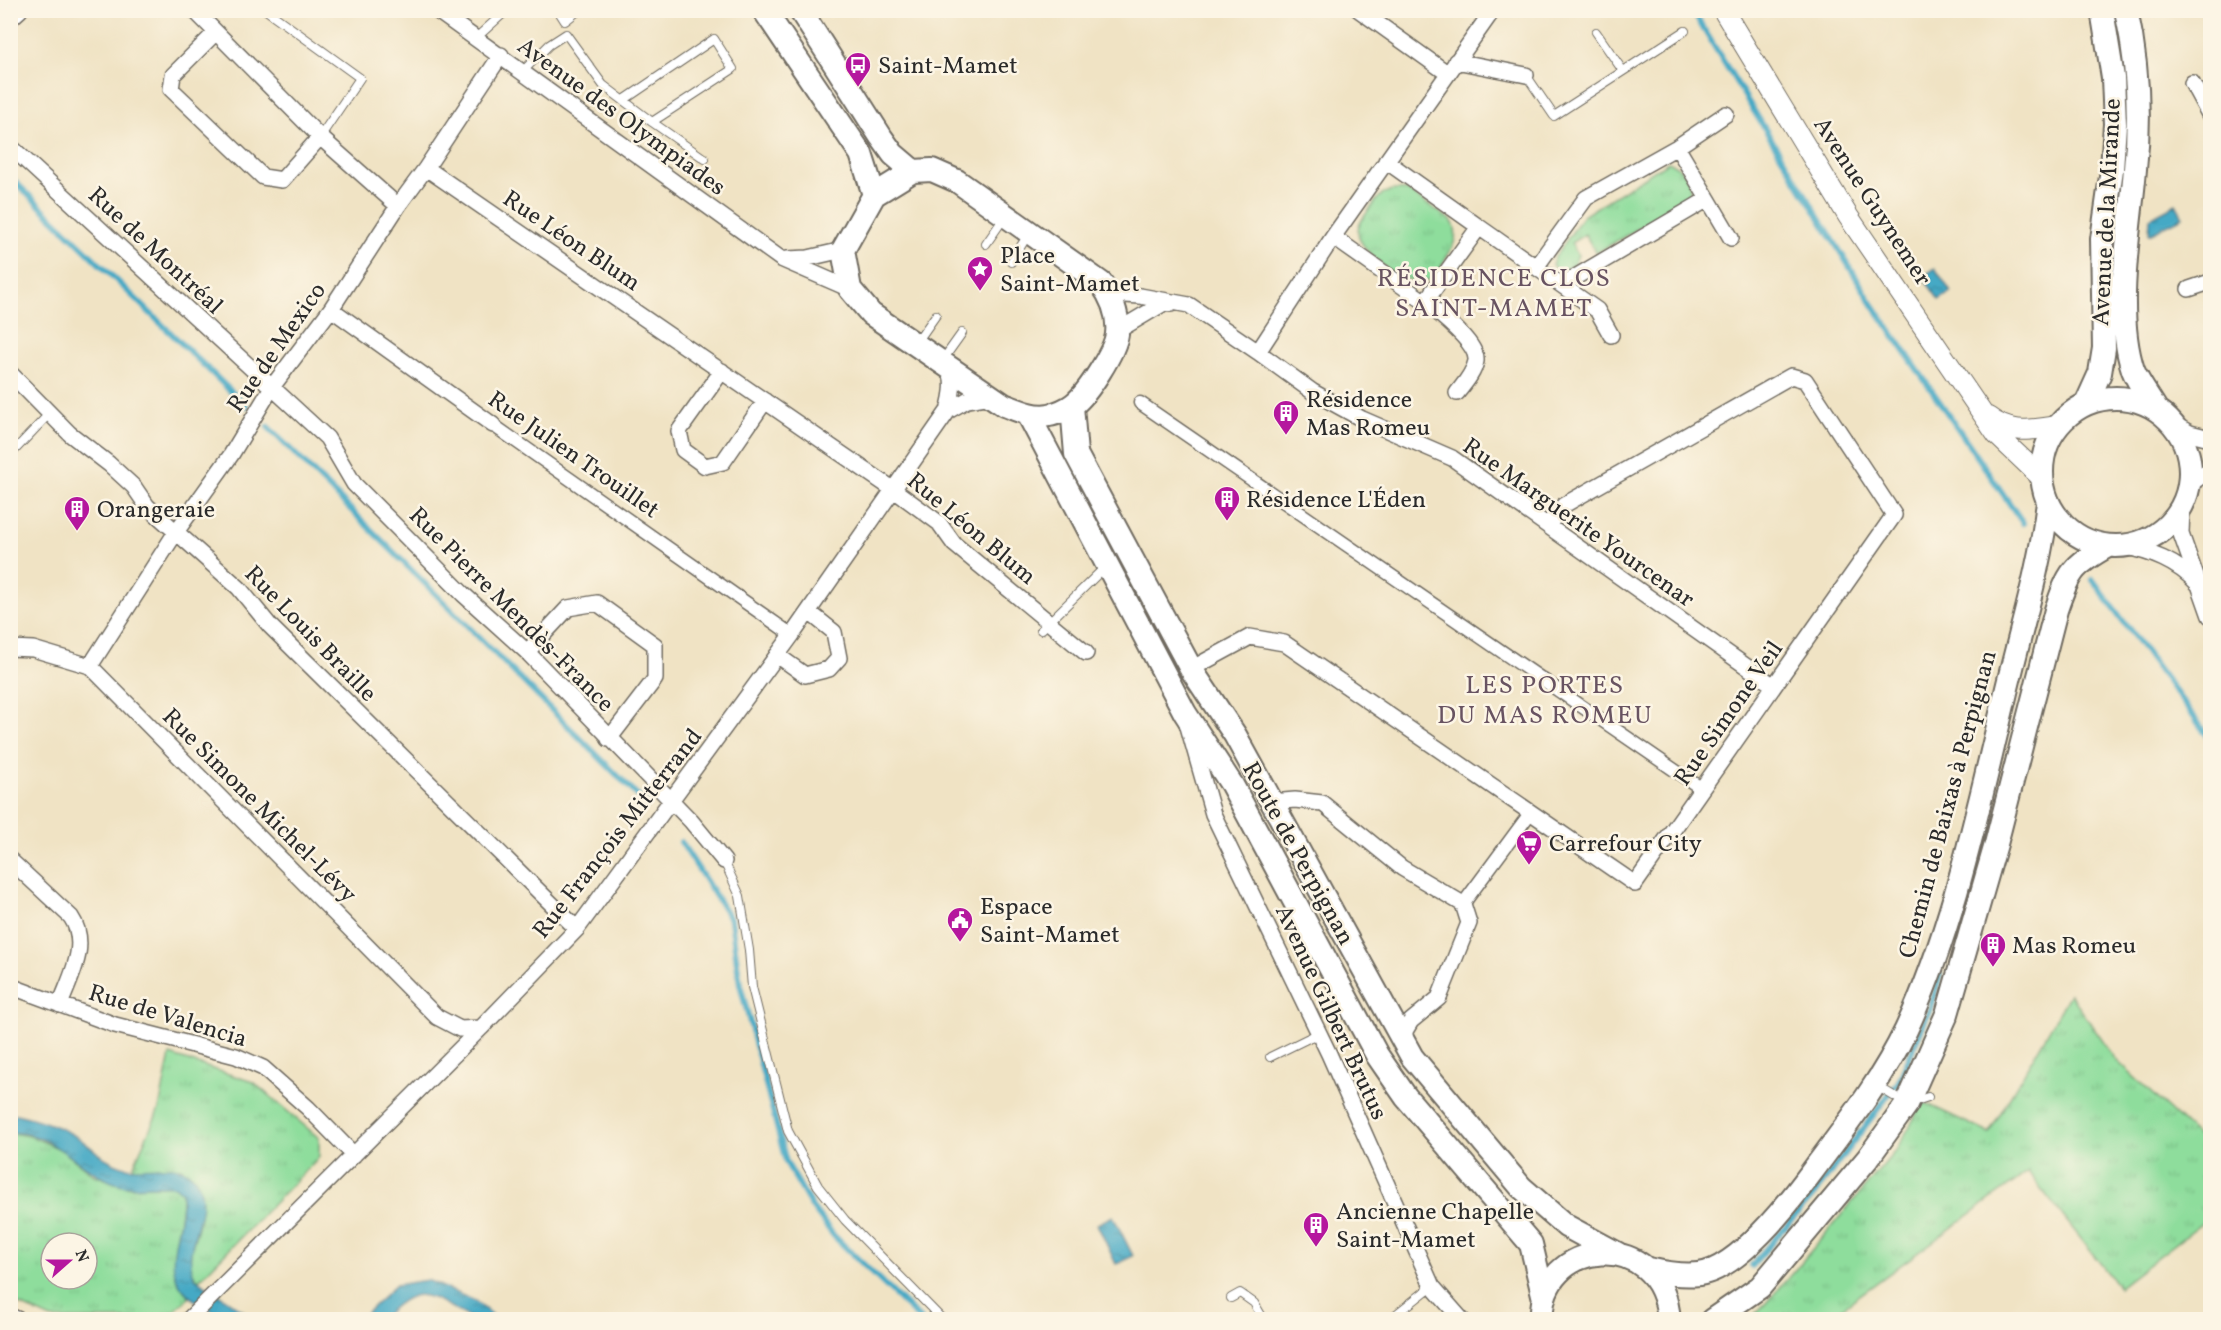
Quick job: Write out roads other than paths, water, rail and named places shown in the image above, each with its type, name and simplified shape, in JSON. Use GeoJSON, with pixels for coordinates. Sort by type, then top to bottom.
{"type":"FeatureCollection","features":[{"type":"Feature","properties":{"kind":"main road"},"geometry":{"type":"LineString","coordinates":[[764,10],[861,154],[874,195]]}},
{"type":"Feature","properties":{"kind":"main road","name":"Avenue de la Mirande"},"geometry":{"type":"LineString","coordinates":[[2086,404],[2100,373],[2104,348],[2102,239],[2112,169],[2115,124],[2113,78],[2102,10]]}},
{"type":"Feature","properties":{"kind":"main road","name":"Avenue de la Mirande"},"geometry":{"type":"LineString","coordinates":[[2126,10],[2134,43],[2139,89],[2137,148],[2125,279],[2127,339],[2134,371],[2164,416]]}},
{"type":"Feature","properties":{"kind":"main road"},"geometry":{"type":"LineString","coordinates":[[805,12],[881,137],[893,154],[913,171]]}},
{"type":"Feature","properties":{"kind":"main road"},"geometry":{"type":"LineString","coordinates":[[932,170],[957,181],[1101,283],[1109,294],[1116,314],[1115,344],[1082,396],[1072,406],[1048,416],[1028,414],[991,396],[871,314],[850,289],[843,250],[874,195],[913,171],[932,170]]}},
{"type":"Feature","properties":{"kind":"main road"},"geometry":{"type":"LineString","coordinates":[[1712,1320],[1760,1287],[1868,1158],[1907,1104],[1947,1014],[1996,844],[2056,610],[2068,575],[2085,559],[2115,546],[2153,536],[2167,526],[2182,507],[2189,485],[2189,461],[2183,441],[2164,416],[2126,399],[2110,398],[2086,404],[2070,413],[2057,426],[2045,451],[2042,478],[2048,502],[2062,524],[2083,539],[2115,546]]}},
{"type":"Feature","properties":{"kind":"main road","name":"Route de Perpignan"},"geometry":{"type":"LineString","coordinates":[[1072,406],[1076,454],[1191,669],[1235,735],[1412,1057],[1521,1187],[1566,1226],[1648,1269]]}},
{"type":"Feature","properties":{"kind":"main road","name":"Route de Perpignan"},"geometry":{"type":"LineString","coordinates":[[1028,414],[1185,713],[1232,784],[1377,1055],[1406,1097],[1531,1244],[1543,1309]]}},
{"type":"Feature","properties":{"kind":"main road","name":"Chemin de Baixas à Perpignan"},"geometry":{"type":"LineString","coordinates":[[1648,1269],[1669,1274],[1701,1274],[1726,1262],[1763,1232],[1802,1185],[1875,1085],[1905,1031],[1936,956],[1970,841],[2041,553],[2048,502]]}},
{"type":"Feature","properties":{"kind":"main road"},"geometry":{"type":"LineString","coordinates":[[1543,1309],[1557,1275],[1580,1257],[1599,1253],[1618,1254]]}},
{"type":"Feature","properties":{"kind":"main road"},"geometry":{"type":"LineString","coordinates":[[1648,1269],[1660,1284],[1667,1301],[1669,1320]]}},
{"type":"Feature","properties":{"kind":"street"},"geometry":{"type":"LineString","coordinates":[[10,19],[20,10]]}},
{"type":"Feature","properties":{"kind":"street"},"geometry":{"type":"LineString","coordinates":[[194,10],[320,137],[398,206]]}},
{"type":"Feature","properties":{"kind":"street","name":"Avenue des Olympiades"},"geometry":{"type":"LineString","coordinates":[[436,10],[781,259],[850,289]]}},
{"type":"Feature","properties":{"kind":"street"},"geometry":{"type":"LineString","coordinates":[[1359,10],[1451,67],[1526,75]]}},
{"type":"Feature","properties":{"kind":"street"},"geometry":{"type":"LineString","coordinates":[[1258,352],[1333,237],[1492,10]]}},
{"type":"Feature","properties":{"kind":"street","name":"Avenue Guynemer"},"geometry":{"type":"LineString","coordinates":[[1723,10],[1848,216],[1997,435],[2042,478]]}},
{"type":"Feature","properties":{"kind":"street"},"geometry":{"type":"LineString","coordinates":[[215,33],[173,75],[171,89],[263,177],[282,180],[320,137]]}},
{"type":"Feature","properties":{"kind":"street","name":"Rue de Mexico"},"geometry":{"type":"LineString","coordinates":[[90,666],[176,532],[231,455],[272,387],[331,309],[501,55]]}},
{"type":"Feature","properties":{"kind":"street"},"geometry":{"type":"LineString","coordinates":[[2192,83],[2211,116]]}},
{"type":"Feature","properties":{"kind":"street"},"geometry":{"type":"LineString","coordinates":[[1536,267],[1586,198],[1677,147],[1726,114]]}},
{"type":"Feature","properties":{"kind":"street","name":"Rue de Montréal"},"geometry":{"type":"LineString","coordinates":[[10,146],[272,387]]}},
{"type":"Feature","properties":{"kind":"street"},"geometry":{"type":"LineString","coordinates":[[1677,147],[1731,238]]}},
{"type":"Feature","properties":{"kind":"street"},"geometry":{"type":"LineString","coordinates":[[1386,161],[1597,310],[1611,335]]}},
{"type":"Feature","properties":{"kind":"street","name":"Rue Léon Blum"},"geometry":{"type":"LineString","coordinates":[[426,168],[894,490],[939,524],[954,544],[1045,626],[1086,653]]}},
{"type":"Feature","properties":{"kind":"street"},"geometry":{"type":"LineString","coordinates":[[1562,285],[1708,199]]}},
{"type":"Feature","properties":{"kind":"street"},"geometry":{"type":"LineString","coordinates":[[1425,302],[1479,226]]}},
{"type":"Feature","properties":{"kind":"street"},"geometry":{"type":"LineString","coordinates":[[1333,237],[1425,302],[1456,330],[1474,351],[1476,362],[1473,372],[1457,393]]}},
{"type":"Feature","properties":{"kind":"street"},"geometry":{"type":"LineString","coordinates":[[781,259],[808,258],[843,250]]}},
{"type":"Feature","properties":{"kind":"street"},"geometry":{"type":"LineString","coordinates":[[2189,289],[2211,282]]}},
{"type":"Feature","properties":{"kind":"street"},"geometry":{"type":"LineString","coordinates":[[1109,294],[1140,296],[1189,305]]}},
{"type":"Feature","properties":{"kind":"street"},"geometry":{"type":"LineString","coordinates":[[1117,331],[1164,303],[1189,305]]}},
{"type":"Feature","properties":{"kind":"street","name":"Rue Marguerite Yourcenar"},"geometry":{"type":"LineString","coordinates":[[1189,305],[1313,392],[1362,419],[1452,458],[1774,686]]}},
{"type":"Feature","properties":{"kind":"street","name":"Rue Julien Trouillet"},"geometry":{"type":"LineString","coordinates":[[331,309],[792,635]]}},
{"type":"Feature","properties":{"kind":"street","name":"Rue François Mitterrand"},"geometry":{"type":"LineString","coordinates":[[191,1316],[481,1028],[577,929],[809,612],[948,411],[952,393],[950,370],[944,363]]}},
{"type":"Feature","properties":{"kind":"street"},"geometry":{"type":"LineString","coordinates":[[722,371],[679,430],[683,450],[705,466],[723,462],[765,401]]}},
{"type":"Feature","properties":{"kind":"street","name":"Rue Louis Braille"},"geometry":{"type":"LineString","coordinates":[[10,373],[70,434],[134,487],[147,506],[239,588],[270,626],[577,929]]}},
{"type":"Feature","properties":{"kind":"street","name":"Rue Simone Veil"},"geometry":{"type":"LineString","coordinates":[[1191,669],[1250,637],[1284,643],[1635,884],[1894,515],[1805,380],[1791,376],[1564,505],[1548,525]]}},
{"type":"Feature","properties":{"kind":"street","name":"Rue Pierre Mendès-France"},"geometry":{"type":"LineString","coordinates":[[272,387],[327,438],[354,484],[463,594],[526,652],[672,801],[724,861]]}},
{"type":"Feature","properties":{"kind":"street"},"geometry":{"type":"LineString","coordinates":[[948,411],[967,400],[991,396]]}},
{"type":"Feature","properties":{"kind":"street"},"geometry":{"type":"LineString","coordinates":[[1140,403],[1702,789]]}},
{"type":"Feature","properties":{"kind":"street","name":"Avenue Guynemer"},"geometry":{"type":"LineString","coordinates":[[1986,416],[2002,428],[2030,430],[2057,426]]}},
{"type":"Feature","properties":{"kind":"street"},"geometry":{"type":"LineString","coordinates":[[2164,416],[2190,433],[2211,438]]}},
{"type":"Feature","properties":{"kind":"street"},"geometry":{"type":"LineString","coordinates":[[2189,485],[2211,470]]}},
{"type":"Feature","properties":{"kind":"street"},"geometry":{"type":"LineString","coordinates":[[2182,507],[2181,534],[2211,616]]}},
{"type":"Feature","properties":{"kind":"street"},"geometry":{"type":"LineString","coordinates":[[2115,546],[2149,552],[2173,563],[2200,586]]}},
{"type":"Feature","properties":{"kind":"street"},"geometry":{"type":"LineString","coordinates":[[526,652],[568,608],[597,603],[655,645],[655,680],[609,739]]}},
{"type":"Feature","properties":{"kind":"street"},"geometry":{"type":"LineString","coordinates":[[777,655],[805,675],[829,669],[839,658],[834,632],[809,612]]}},
{"type":"Feature","properties":{"kind":"street","name":"Rue Simone Michel-Lévy"},"geometry":{"type":"LineString","coordinates":[[10,648],[33,649],[90,666],[437,1017],[460,1029],[481,1028]]}},
{"type":"Feature","properties":{"kind":"street","name":"Avenue Gilbert Brutus"},"geometry":{"type":"LineString","coordinates":[[1185,713],[1213,814],[1319,1033],[1432,1286],[1462,1320]]}},
{"type":"Feature","properties":{"kind":"street"},"geometry":{"type":"LineString","coordinates":[[1272,802],[1295,800],[1322,803],[1402,868],[1463,904],[1469,923],[1439,998],[1411,1021],[1405,1031],[1405,1044]]}},
{"type":"Feature","properties":{"kind":"street"},"geometry":{"type":"LineString","coordinates":[[1463,904],[1531,812]]}},
{"type":"Feature","properties":{"kind":"street"},"geometry":{"type":"LineString","coordinates":[[10,860],[71,917],[78,928],[81,944],[60,1005]]}},
{"type":"Feature","properties":{"kind":"street","name":"Rue de Valencia"},"geometry":{"type":"LineString","coordinates":[[10,986],[115,1025],[236,1056],[263,1068],[308,1108],[354,1155]]}},
{"type":"Feature","properties":{"kind":"street"},"geometry":{"type":"LineString","coordinates":[[10,1316],[19,1320]]}},
{"type":"Feature","properties":{"kind":"lane"},"geometry":{"type":"LineString","coordinates":[[266,10],[360,78],[320,137]]}},
{"type":"Feature","properties":{"kind":"lane"},"geometry":{"type":"LineString","coordinates":[[476,38],[507,10]]}},
{"type":"Feature","properties":{"kind":"lane"},"geometry":{"type":"LineString","coordinates":[[558,10],[565,21],[566,34],[603,85],[705,159]]}},
{"type":"Feature","properties":{"kind":"lane"},"geometry":{"type":"LineString","coordinates":[[565,21],[579,10]]}},
{"type":"Feature","properties":{"kind":"lane"},"geometry":{"type":"LineString","coordinates":[[1526,75],[1554,116],[1685,31]]}},
{"type":"Feature","properties":{"kind":"lane"},"geometry":{"type":"LineString","coordinates":[[1596,32],[1623,71]]}},
{"type":"Feature","properties":{"kind":"lane"},"geometry":{"type":"LineString","coordinates":[[523,71],[549,45],[566,34]]}},
{"type":"Feature","properties":{"kind":"lane"},"geometry":{"type":"LineString","coordinates":[[624,100],[714,39],[733,69],[652,122]]}},
{"type":"Feature","properties":{"kind":"lane"},"geometry":{"type":"LineString","coordinates":[[986,244],[1005,215]]}},
{"type":"Feature","properties":{"kind":"lane"},"geometry":{"type":"LineString","coordinates":[[1011,262],[1029,232]]}},
{"type":"Feature","properties":{"kind":"lane"},"geometry":{"type":"LineString","coordinates":[[916,343],[936,315]]}},
{"type":"Feature","properties":{"kind":"lane"},"geometry":{"type":"LineString","coordinates":[[944,363],[962,333]]}},
{"type":"Feature","properties":{"kind":"lane"},"geometry":{"type":"LineString","coordinates":[[10,455],[50,413]]}},
{"type":"Feature","properties":{"kind":"lane"},"geometry":{"type":"LineString","coordinates":[[1045,626],[1106,566]]}},
{"type":"Feature","properties":{"kind":"lane"},"geometry":{"type":"LineString","coordinates":[[724,861],[740,896],[749,950],[752,987],[788,1131],[818,1186],[845,1220],[943,1320]]}},
{"type":"Feature","properties":{"kind":"lane"},"geometry":{"type":"LineString","coordinates":[[1270,1057],[1319,1033]]}},
{"type":"Feature","properties":{"kind":"lane"},"geometry":{"type":"LineString","coordinates":[[1875,1085],[1907,1104],[1929,1097]]}},
{"type":"Feature","properties":{"kind":"lane"},"geometry":{"type":"LineString","coordinates":[[1389,1320],[1432,1286]]}},
{"type":"Feature","properties":{"kind":"lane"},"geometry":{"type":"LineString","coordinates":[[1231,1298],[1240,1293],[1254,1304],[1264,1320]]}},
{"type":"Feature","properties":{"kind":"water"},"geometry":{"type":"Polygon","coordinates":[[[2176,204],[2183,217],[2149,234],[2150,218],[2176,204]]]}},
{"type":"Feature","properties":{"kind":"water"},"geometry":{"type":"Polygon","coordinates":[[[1935,268],[1951,292],[1939,300],[1923,277],[1935,268]]]}},
{"type":"Feature","properties":{"kind":"water"},"geometry":{"type":"Polygon","coordinates":[[[16,1114],[66,1131],[116,1164],[132,1168],[174,1167],[191,1175],[198,1184],[202,1196],[202,1207],[191,1255],[191,1266],[195,1278],[255,1319],[225,1317],[214,1312],[185,1291],[177,1279],[174,1252],[182,1208],[182,1192],[175,1186],[130,1186],[102,1177],[38,1137],[11,1133],[11,1115],[16,1114]]]}},
{"type":"Feature","properties":{"kind":"water"},"geometry":{"type":"Polygon","coordinates":[[[1113,1216],[1133,1256],[1116,1264],[1097,1224],[1113,1216]]]}},
{"type":"Feature","properties":{"kind":"water"},"geometry":{"type":"Polygon","coordinates":[[[427,1280],[475,1301],[497,1319],[474,1319],[437,1300],[417,1295],[395,1306],[382,1319],[360,1319],[396,1285],[427,1280]]]}},
{"type":"Feature","properties":{"kind":"waterway"},"geometry":{"type":"LineString","coordinates":[[1692,10],[1873,305],[2023,523]]}},
{"type":"Feature","properties":{"kind":"waterway"},"geometry":{"type":"LineString","coordinates":[[10,177],[246,406]]}},
{"type":"Feature","properties":{"kind":"waterway"},"geometry":{"type":"LineString","coordinates":[[268,427],[647,805]]}},
{"type":"Feature","properties":{"kind":"waterway"},"geometry":{"type":"LineString","coordinates":[[2093,580],[2210,739]]}},
{"type":"Feature","properties":{"kind":"waterway"},"geometry":{"type":"LineString","coordinates":[[681,842],[731,920],[740,984],[786,1162],[812,1207],[834,1236],[921,1320]]}},
{"type":"Feature","properties":{"kind":"waterway"},"geometry":{"type":"LineString","coordinates":[[1751,1266],[1814,1194],[1899,1081],[1930,1009],[1940,975]]}},
{"type":"Feature","properties":{"kind":"place","name":"Saint-Mamet"},"geometry":{"type":"Point","coordinates":[858,88]}},
{"type":"Feature","properties":{"kind":"place","name":"Place Saint-Mamet"},"geometry":{"type":"Point","coordinates":[980,292]}},
{"type":"Feature","properties":{"kind":"place","name":"Résidence Mas Romeu"},"geometry":{"type":"Point","coordinates":[1286,436]}},
{"type":"Feature","properties":{"kind":"place","name":"Résidence L'Éden"},"geometry":{"type":"Point","coordinates":[1227,522]}},
{"type":"Feature","properties":{"kind":"place","name":"Orangeraie"},"geometry":{"type":"Point","coordinates":[77,532]}},
{"type":"Feature","properties":{"kind":"place","name":"Carrefour City"},"geometry":{"type":"Point","coordinates":[1529,866]}},
{"type":"Feature","properties":{"kind":"place","name":"Espace Saint-Mamet"},"geometry":{"type":"Point","coordinates":[960,943]}},
{"type":"Feature","properties":{"kind":"place","name":"Mas Romeu"},"geometry":{"type":"Point","coordinates":[1993,968]}},
{"type":"Feature","properties":{"kind":"place","name":"Ancienne Chapelle Saint-Mamet"},"geometry":{"type":"Point","coordinates":[1316,1248]}},
{"type":"Feature","properties":{"kind":"district","name":"RÉSIDENCE CLOS SAINT-MAMET"},"geometry":{"type":"Point","coordinates":[1494,292]}},
{"type":"Feature","properties":{"kind":"district","name":"LES PORTES DU MAS ROMEU"},"geometry":{"type":"Point","coordinates":[1545,699]}}]}
